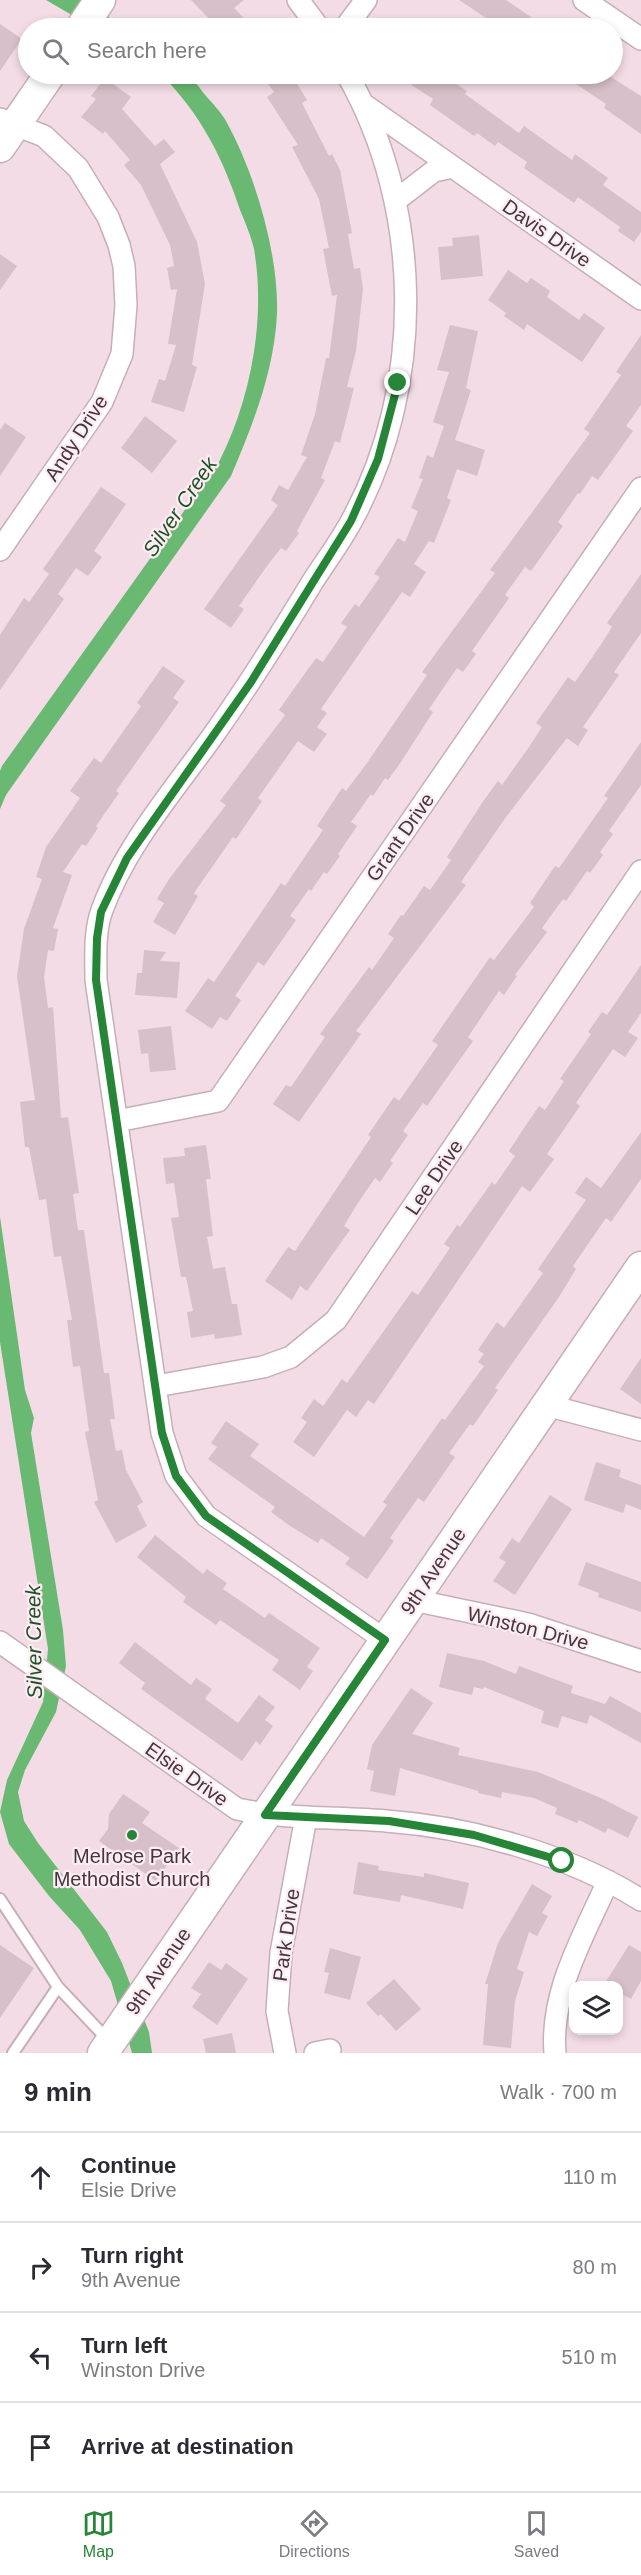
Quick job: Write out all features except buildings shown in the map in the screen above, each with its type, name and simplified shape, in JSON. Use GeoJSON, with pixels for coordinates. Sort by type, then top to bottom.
{"type":"FeatureCollection","features":[{"type":"Feature","properties":{"kind":"street"},"geometry":{"type":"LineString","coordinates":[[298,0],[312,18]]}},
{"type":"Feature","properties":{"kind":"street"},"geometry":{"type":"LineString","coordinates":[[352,18],[366,0]]}},
{"type":"Feature","properties":{"kind":"street"},"geometry":{"type":"LineString","coordinates":[[584,0],[610,18]]}},
{"type":"Feature","properties":{"kind":"street"},"geometry":{"type":"LineString","coordinates":[[623,27],[641,39]]}},
{"type":"Feature","properties":{"kind":"street"},"geometry":{"type":"LineString","coordinates":[[5,130],[42,84]]}},
{"type":"Feature","properties":{"kind":"street"},"geometry":{"type":"LineString","coordinates":[[354,84],[366,106],[390,175],[402,237],[406,293],[404,345],[388,426],[366,489],[351,521],[251,682],[127,858],[101,912],[97,938],[96,980],[162,1433],[176,1476],[206,1516],[385,1640]]}},
{"type":"Feature","properties":{"kind":"street","name":"Davis Drive"},"geometry":{"type":"LineString","coordinates":[[366,106],[641,299]]}},
{"type":"Feature","properties":{"kind":"street","name":"Andy Drive"},"geometry":{"type":"LineString","coordinates":[[0,550],[102,402],[122,354],[126,305],[124,266],[119,245],[108,217],[78,168],[44,136],[5,130]]}},
{"type":"Feature","properties":{"kind":"street"},"geometry":{"type":"LineString","coordinates":[[395,201],[434,171],[453,167]]}},
{"type":"Feature","properties":{"kind":"street","name":"Grant Drive"},"geometry":{"type":"LineString","coordinates":[[117,1121],[218,1101],[641,488]]}},
{"type":"Feature","properties":{"kind":"street","name":"Lee Drive"},"geometry":{"type":"LineString","coordinates":[[156,1386],[262,1367],[291,1357],[336,1320],[641,871]]}},
{"type":"Feature","properties":{"kind":"street","name":"9th Avenue"},"geometry":{"type":"LineString","coordinates":[[112,2040],[641,1267]]}},
{"type":"Feature","properties":{"kind":"street"},"geometry":{"type":"LineString","coordinates":[[546,1405],[641,1430]]}},
{"type":"Feature","properties":{"kind":"street","name":"Winston Drive"},"geometry":{"type":"LineString","coordinates":[[412,1600],[528,1624],[641,1661]]}},
{"type":"Feature","properties":{"kind":"street","name":"Elsie Drive"},"geometry":{"type":"LineString","coordinates":[[0,1642],[237,1809],[265,1815],[389,1821],[474,1835],[562,1861],[608,1881],[641,1900]]}},
{"type":"Feature","properties":{"kind":"street","name":"Park Drive"},"geometry":{"type":"LineString","coordinates":[[285,2053],[277,2011],[281,1953],[306,1817]]}},
{"type":"Feature","properties":{"kind":"street"},"geometry":{"type":"LineString","coordinates":[[555,2053],[554,2020],[559,1996],[608,1881]]}},
{"type":"Feature","properties":{"kind":"lane"},"geometry":{"type":"LineString","coordinates":[[0,1899],[58,1987],[112,2040]]}},
{"type":"Feature","properties":{"kind":"lane"},"geometry":{"type":"LineString","coordinates":[[13,2053],[58,1987]]}},
{"type":"Feature","properties":{"kind":"shaded area"},"geometry":{"type":"Polygon","coordinates":[[[46,0],[83,0],[110,18],[77,18],[46,0]]]}},
{"type":"Feature","properties":{"kind":"shaded area"},"geometry":{"type":"Polygon","coordinates":[[[170,84],[196,84],[224,118],[237,142],[255,189],[269,241],[277,291],[275,335],[267,377],[231,476],[6,795],[0,809],[2,766],[219,462],[240,412],[247,385],[257,331],[257,276],[253,244],[218,154],[199,121],[170,84]]]}},
{"type":"Feature","properties":{"kind":"shaded area"},"geometry":{"type":"Polygon","coordinates":[[[0,1217],[25,1390],[34,1418],[31,1433],[63,1630],[66,1666],[56,1712],[25,1770],[18,1792],[24,1821],[38,1843],[107,1932],[122,1963],[149,2032],[152,2053],[132,2053],[111,1981],[80,1930],[49,1896],[9,1844],[0,1812],[7,1780],[43,1702],[48,1649],[0,1342],[0,1217]]]}},
{"type":"Feature","properties":{"kind":"place","name":"Melrose Park Methodist Church"},"geometry":{"type":"Point","coordinates":[132,1835]}},
{"type":"Feature","properties":{"kind":"route"},"geometry":{"type":"LineString","coordinates":[[398,383],[378,459],[351,521],[251,682],[127,858],[101,912],[97,938],[96,980],[162,1433],[176,1476],[206,1516],[385,1640],[265,1815],[389,1821],[474,1835],[521,1847],[562,1861]]}},
{"type":"Feature","properties":{"kind":"water label","name":"Silver Creek"},"geometry":{"type":"Point","coordinates":[180,507]}},
{"type":"Feature","properties":{"kind":"water label","name":"Silver Creek"},"geometry":{"type":"Point","coordinates":[34,1642]}}]}
